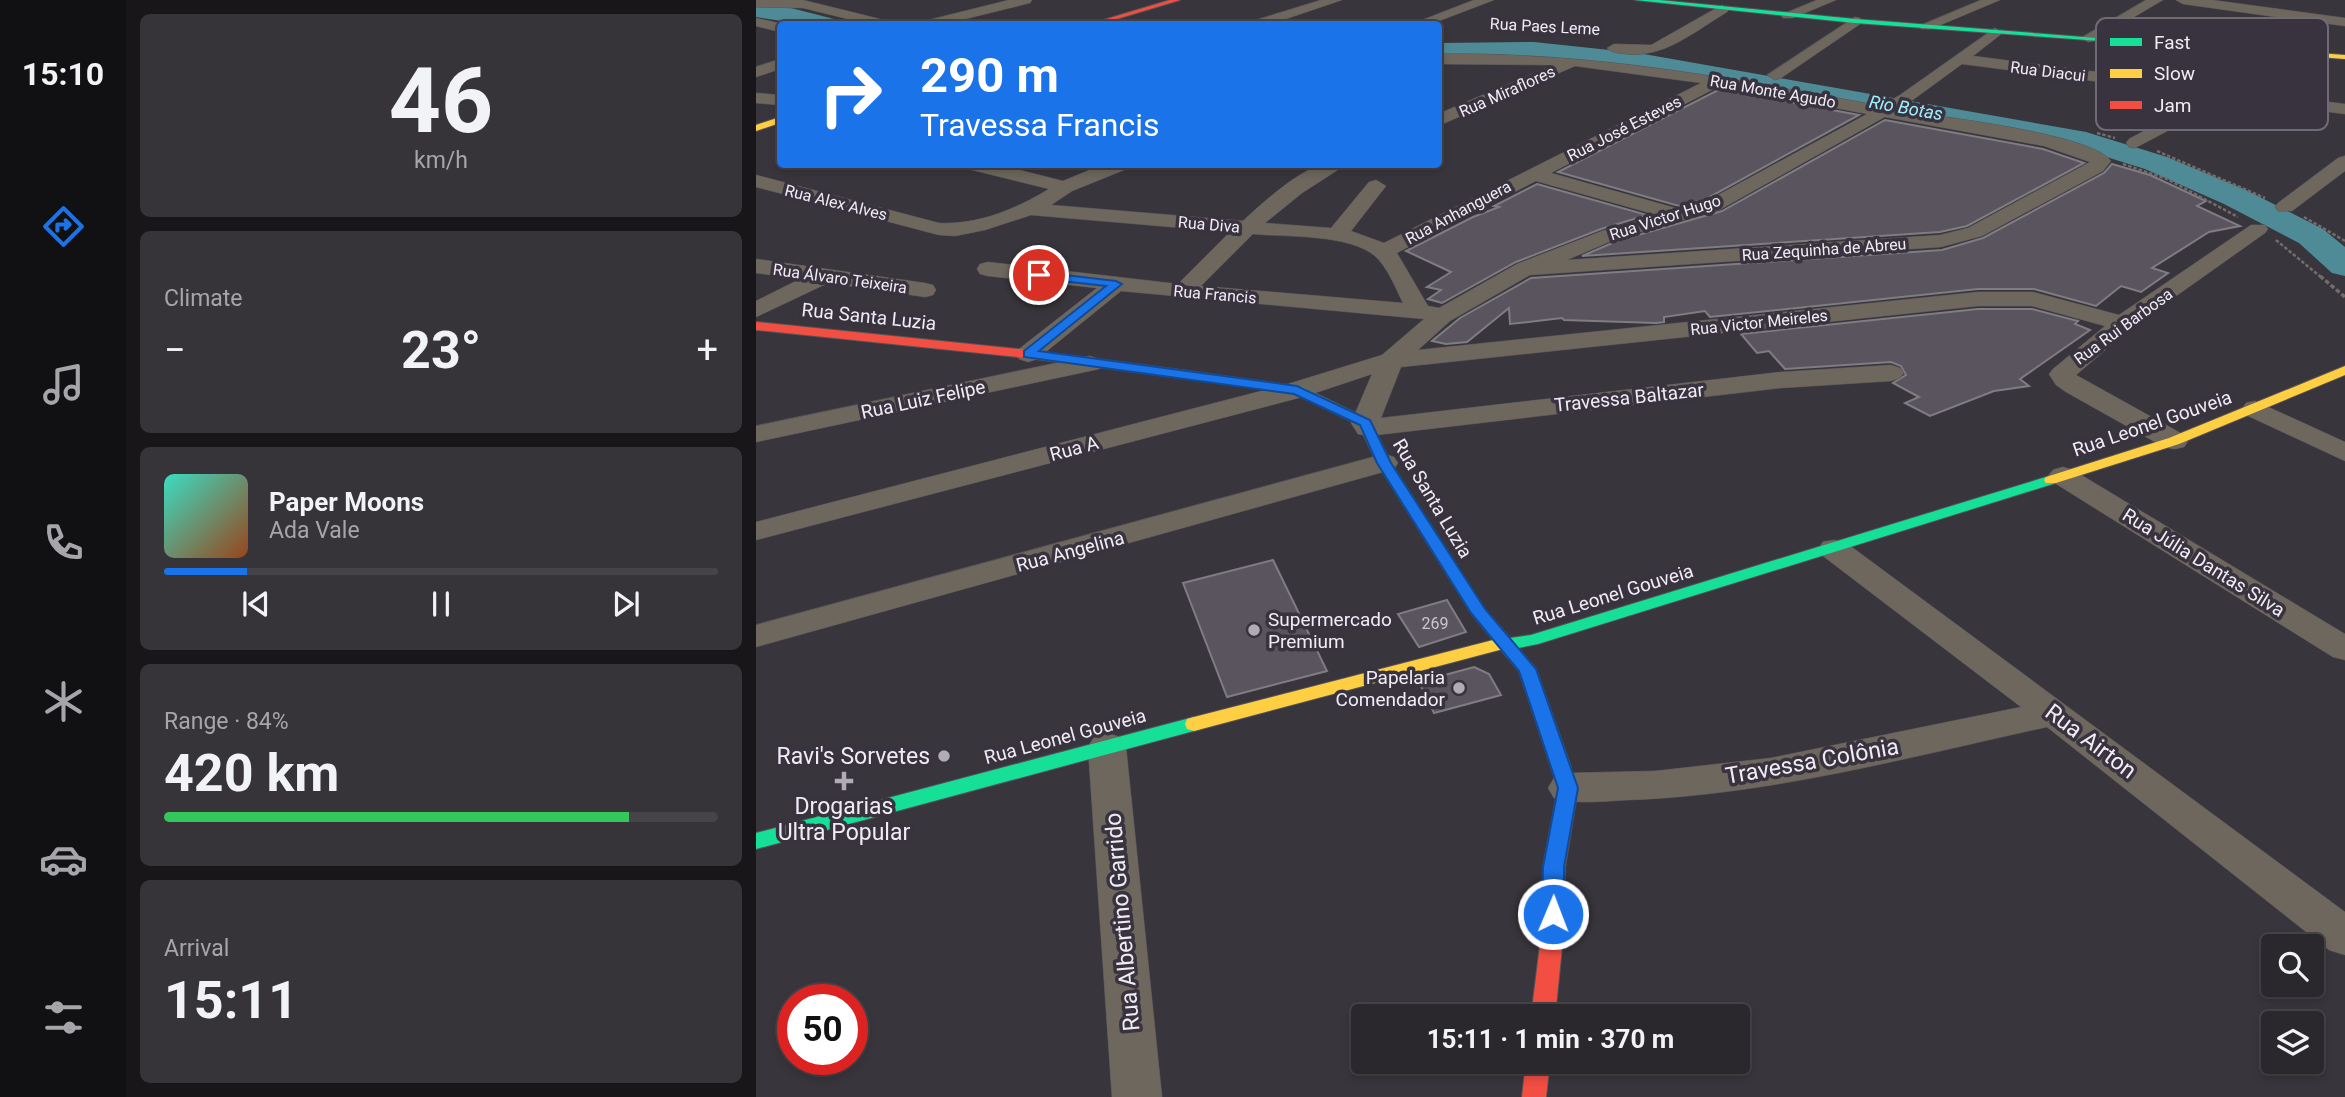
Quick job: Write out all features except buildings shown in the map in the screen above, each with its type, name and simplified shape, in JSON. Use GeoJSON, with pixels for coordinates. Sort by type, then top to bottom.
{"type":"FeatureCollection","features":[{"type":"Feature","properties":{"kind":"street"},"geometry":{"type":"LineString","coordinates":[[942,21],[1026,0]]}},
{"type":"Feature","properties":{"kind":"street"},"geometry":{"type":"LineString","coordinates":[[1104,21],[1177,0]]}},
{"type":"Feature","properties":{"kind":"street"},"geometry":{"type":"LineString","coordinates":[[1268,21],[1335,0]]}},
{"type":"Feature","properties":{"kind":"street"},"geometry":{"type":"LineString","coordinates":[[1428,21],[1487,0]]}},
{"type":"Feature","properties":{"kind":"street"},"geometry":{"type":"LineString","coordinates":[[1638,0],[1855,21],[2096,39]]}},
{"type":"Feature","properties":{"kind":"street"},"geometry":{"type":"LineString","coordinates":[[1787,15],[1829,0]]}},
{"type":"Feature","properties":{"kind":"street"},"geometry":{"type":"LineString","coordinates":[[1926,26],[1993,0]]}},
{"type":"Feature","properties":{"kind":"street"},"geometry":{"type":"LineString","coordinates":[[2124,18],[2157,0]]}},
{"type":"Feature","properties":{"kind":"street"},"geometry":{"type":"LineString","coordinates":[[2182,0],[2319,18]]}},
{"type":"Feature","properties":{"kind":"street"},"geometry":{"type":"LineString","coordinates":[[756,3],[791,3],[871,21]]}},
{"type":"Feature","properties":{"kind":"street"},"geometry":{"type":"LineString","coordinates":[[829,10],[862,3]]}},
{"type":"Feature","properties":{"kind":"street","name":"Rua Paes Leme"},"geometry":{"type":"LineString","coordinates":[[1593,46],[1649,51],[1723,9]]}},
{"type":"Feature","properties":{"kind":"street"},"geometry":{"type":"LineString","coordinates":[[2293,18],[2299,15]]}},
{"type":"Feature","properties":{"kind":"street"},"geometry":{"type":"LineString","coordinates":[[1775,75],[1855,21]]}},
{"type":"Feature","properties":{"kind":"street"},"geometry":{"type":"LineString","coordinates":[[756,22],[777,27]]}},
{"type":"Feature","properties":{"kind":"street","name":"Rua Victor Hugo"},"geometry":{"type":"LineString","coordinates":[[1367,425],[1391,359],[1442,316],[1525,270],[1609,235],[1714,205],[1890,108],[1960,60],[1995,32]]}},
{"type":"Feature","properties":{"kind":"street"},"geometry":{"type":"LineString","coordinates":[[2088,38],[2096,34]]}},
{"type":"Feature","properties":{"kind":"street","name":"Rua Monte Agudo"},"geometry":{"type":"LineString","coordinates":[[1442,59],[1511,56],[1576,60],[1717,81],[1890,108],[2038,141],[2093,155],[2102,161]]}},
{"type":"Feature","properties":{"kind":"street","name":"Rua Miraflores"},"geometry":{"type":"LineString","coordinates":[[1442,119],[1576,60]]}},
{"type":"Feature","properties":{"kind":"street","name":"Rua Diacui"},"geometry":{"type":"LineString","coordinates":[[1960,60],[2096,77]]}},
{"type":"Feature","properties":{"kind":"street"},"geometry":{"type":"LineString","coordinates":[[756,72],[777,65]]}},
{"type":"Feature","properties":{"kind":"street","name":"Rua José Esteves"},"geometry":{"type":"LineString","coordinates":[[1532,174],[1717,81]]}},
{"type":"Feature","properties":{"kind":"street"},"geometry":{"type":"LineString","coordinates":[[756,98],[777,100]]}},
{"type":"Feature","properties":{"kind":"street"},"geometry":{"type":"LineString","coordinates":[[756,128],[777,121]]}},
{"type":"Feature","properties":{"kind":"street"},"geometry":{"type":"LineString","coordinates":[[2136,143],[2160,130]]}},
{"type":"Feature","properties":{"kind":"street","name":"Rua Zequinha de Abreu"},"geometry":{"type":"LineString","coordinates":[[1525,270],[1941,241],[1975,232],[2096,167],[2102,161]]}},
{"type":"Feature","properties":{"kind":"street"},"geometry":{"type":"LineString","coordinates":[[2285,207],[2345,162]]}},
{"type":"Feature","properties":{"kind":"street"},"geometry":{"type":"LineString","coordinates":[[987,168],[1065,187]]}},
{"type":"Feature","properties":{"kind":"street"},"geometry":{"type":"LineString","coordinates":[[1030,209],[1065,187],[1112,168]]}},
{"type":"Feature","properties":{"kind":"street"},"geometry":{"type":"LineString","coordinates":[[1183,291],[1247,228],[1304,182],[1330,168]]}},
{"type":"Feature","properties":{"kind":"street"},"geometry":{"type":"LineString","coordinates":[[1532,174],[1678,215]]}},
{"type":"Feature","properties":{"kind":"street","name":"Rua Anhanguera"},"geometry":{"type":"LineString","coordinates":[[1385,251],[1532,174]]}},
{"type":"Feature","properties":{"kind":"street","name":"Rua Alex Alves"},"geometry":{"type":"LineString","coordinates":[[756,181],[939,229],[971,228],[1030,209]]}},
{"type":"Feature","properties":{"kind":"street"},"geometry":{"type":"LineString","coordinates":[[1337,235],[1376,186]]}},
{"type":"Feature","properties":{"kind":"street","name":"Rua Diva"},"geometry":{"type":"LineString","coordinates":[[1030,209],[1337,235],[1364,240],[1385,251]]}},
{"type":"Feature","properties":{"kind":"street","name":"Rua Rui Barbosa"},"geometry":{"type":"LineString","coordinates":[[2174,441],[2075,386],[2065,380],[2062,374],[2123,323],[2259,229]]}},
{"type":"Feature","properties":{"kind":"street"},"geometry":{"type":"LineString","coordinates":[[1385,251],[1419,311]]}},
{"type":"Feature","properties":{"kind":"street","name":"Rua Álvaro Teixeira"},"geometry":{"type":"LineString","coordinates":[[756,266],[925,290]]}},
{"type":"Feature","properties":{"kind":"street","name":"Rua Francis"},"geometry":{"type":"LineString","coordinates":[[988,269],[1183,291],[1419,311],[1442,316]]}},
{"type":"Feature","properties":{"kind":"street"},"geometry":{"type":"LineString","coordinates":[[756,310],[824,276]]}},
{"type":"Feature","properties":{"kind":"street"},"geometry":{"type":"LineString","coordinates":[[1028,354],[1116,284]]}},
{"type":"Feature","properties":{"kind":"street","name":"Rua Victor Meireles"},"geometry":{"type":"LineString","coordinates":[[1391,359],[1978,299],[2033,299],[2123,323]]}},
{"type":"Feature","properties":{"kind":"street","name":"Rua Santa Luzia"},"geometry":{"type":"LineString","coordinates":[[756,326],[1028,354],[1297,390],[1367,425],[1384,463],[1479,613],[1527,669],[1568,788],[1554,867],[1552,937],[1544,1004]]}},
{"type":"Feature","properties":{"kind":"street","name":"Rua A"},"geometry":{"type":"LineString","coordinates":[[756,531],[1297,390],[1391,359]]}},
{"type":"Feature","properties":{"kind":"street","name":"Rua Luiz Felipe"},"geometry":{"type":"LineString","coordinates":[[756,434],[1090,364]]}},
{"type":"Feature","properties":{"kind":"street","name":"Rua Leonel Gouveia"},"geometry":{"type":"LineString","coordinates":[[756,841],[1482,647],[1532,640],[1835,550],[2174,441],[2345,370]]}},
{"type":"Feature","properties":{"kind":"street","name":"Travessa Baltazar"},"geometry":{"type":"LineString","coordinates":[[1367,425],[1767,382],[1891,373]]}},
{"type":"Feature","properties":{"kind":"street"},"geometry":{"type":"LineString","coordinates":[[2255,409],[2345,453]]}},
{"type":"Feature","properties":{"kind":"street","name":"Rua Angelina"},"geometry":{"type":"LineString","coordinates":[[756,636],[1384,463]]}},
{"type":"Feature","properties":{"kind":"street","name":"Rua Júlia Dantas Silva"},"geometry":{"type":"LineString","coordinates":[[2063,475],[2345,649]]}},
{"type":"Feature","properties":{"kind":"street","name":"Rua Airton"},"geometry":{"type":"LineString","coordinates":[[1835,550],[2054,713],[2345,937]]}},
{"type":"Feature","properties":{"kind":"street","name":"Travessa Colônia"},"geometry":{"type":"LineString","coordinates":[[1568,788],[1655,785],[1771,772],[2054,713]]}},
{"type":"Feature","properties":{"kind":"street","name":"Rua Albertino Garrido"},"geometry":{"type":"LineString","coordinates":[[1107,747],[1137,1097]]}},
{"type":"Feature","properties":{"kind":"street"},"geometry":{"type":"LineString","coordinates":[[1534,1097],[1537,1074]]}},
{"type":"Feature","properties":{"kind":"path"},"geometry":{"type":"LineString","coordinates":[[2094,133],[2136,143],[2285,207],[2345,241]]}},
{"type":"Feature","properties":{"kind":"path"},"geometry":{"type":"LineString","coordinates":[[2102,161],[2149,171],[2167,178],[2259,229],[2290,249],[2345,297]]}},
{"type":"Feature","properties":{"kind":"waterway","name":"Rio Botas"},"geometry":{"type":"LineString","coordinates":[[756,10],[814,21]]}},
{"type":"Feature","properties":{"kind":"waterway","name":"Rio Botas"},"geometry":{"type":"LineString","coordinates":[[1442,50],[1534,49],[1638,60],[2076,138],[2156,163],[2235,197],[2311,236],[2345,265]]}},
{"type":"Feature","properties":{"kind":"traffic: fast"},"geometry":{"type":"LineString","coordinates":[[1638,0],[1855,21],[2096,39]]}},
{"type":"Feature","properties":{"kind":"traffic: fast"},"geometry":{"type":"LineString","coordinates":[[1181,374],[1297,390],[1365,423],[1384,463],[1479,613],[1527,669],[1561,767]]}},
{"type":"Feature","properties":{"kind":"traffic: fast"},"geometry":{"type":"LineString","coordinates":[[1497,645],[1532,640],[2051,480]]}},
{"type":"Feature","properties":{"kind":"traffic: fast"},"geometry":{"type":"LineString","coordinates":[[756,841],[1194,724]]}},
{"type":"Feature","properties":{"kind":"traffic: slow"},"geometry":{"type":"LineString","coordinates":[[2328,56],[2345,57]]}},
{"type":"Feature","properties":{"kind":"traffic: slow"},"geometry":{"type":"LineString","coordinates":[[756,128],[777,121]]}},
{"type":"Feature","properties":{"kind":"traffic: slow"},"geometry":{"type":"LineString","coordinates":[[2051,480],[2174,441],[2345,370]]}},
{"type":"Feature","properties":{"kind":"traffic: slow"},"geometry":{"type":"LineString","coordinates":[[1194,724],[1497,645]]}},
{"type":"Feature","properties":{"kind":"traffic: jam"},"geometry":{"type":"LineString","coordinates":[[1104,21],[1177,0]]}},
{"type":"Feature","properties":{"kind":"traffic: jam"},"geometry":{"type":"LineString","coordinates":[[756,326],[1028,354],[1181,374]]}},
{"type":"Feature","properties":{"kind":"traffic: jam"},"geometry":{"type":"LineString","coordinates":[[1544,1004],[1552,937],[1554,867],[1568,788],[1561,767]]}},
{"type":"Feature","properties":{"kind":"traffic: jam"},"geometry":{"type":"LineString","coordinates":[[1534,1097],[1537,1074]]}},
{"type":"Feature","properties":{"kind":"place","name":"Supermercado Premium"},"geometry":{"type":"Point","coordinates":[1254,630]}},
{"type":"Feature","properties":{"kind":"place","name":"Papelaria Comendador"},"geometry":{"type":"Point","coordinates":[1459,688]}},
{"type":"Feature","properties":{"kind":"place","name":"Ravi's Sorvetes"},"geometry":{"type":"Point","coordinates":[944,756]}},
{"type":"Feature","properties":{"kind":"place","name":"Drogarias Ultra Popular"},"geometry":{"type":"Point","coordinates":[844,781]}},
{"type":"Feature","properties":{"kind":"route"},"geometry":{"type":"LineString","coordinates":[[1039,275],[1116,284],[1028,354],[1297,390],[1365,423],[1384,463],[1479,613],[1527,669],[1568,788],[1554,867],[1553,914]]}}]}
